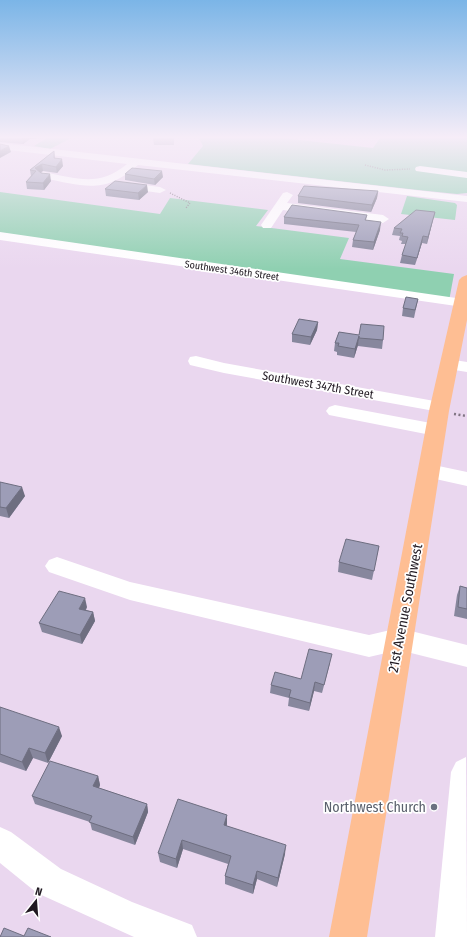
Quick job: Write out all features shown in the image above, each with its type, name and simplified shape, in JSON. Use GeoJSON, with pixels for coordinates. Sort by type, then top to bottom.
{"type":"FeatureCollection","features":[{"type":"Feature","properties":{"kind":"main road","name":"21st Avenue Southwest"},"geometry":{"type":"LineString","coordinates":[[348,937],[438,419],[448,364],[463,304],[467,280]]}},
{"type":"Feature","properties":{"kind":"street"},"geometry":{"type":"LineString","coordinates":[[109,182],[160,190]]}},
{"type":"Feature","properties":{"kind":"street"},"geometry":{"type":"LineString","coordinates":[[267,225],[296,182]]}},
{"type":"Feature","properties":{"kind":"street"},"geometry":{"type":"LineString","coordinates":[[312,182],[467,199]]}},
{"type":"Feature","properties":{"kind":"street"},"geometry":{"type":"LineString","coordinates":[[280,206],[383,219]]}},
{"type":"Feature","properties":{"kind":"street","name":"Southwest 346th Street"},"geometry":{"type":"LineString","coordinates":[[0,236],[463,304]]}},
{"type":"Feature","properties":{"kind":"street","name":"Southwest 347th Street"},"geometry":{"type":"LineString","coordinates":[[196,361],[438,419]]}},
{"type":"Feature","properties":{"kind":"street"},"geometry":{"type":"LineString","coordinates":[[448,364],[467,367]]}},
{"type":"Feature","properties":{"kind":"street"},"geometry":{"type":"LineString","coordinates":[[335,411],[438,419]]}},
{"type":"Feature","properties":{"kind":"street"},"geometry":{"type":"LineString","coordinates":[[429,471],[467,479]]}},
{"type":"Feature","properties":{"kind":"street"},"geometry":{"type":"LineString","coordinates":[[57,566],[130,591],[369,646],[399,639],[467,656]]}},
{"type":"Feature","properties":{"kind":"street"},"geometry":{"type":"LineString","coordinates":[[452,937],[467,768]]}},
{"type":"Feature","properties":{"kind":"street"},"geometry":{"type":"LineString","coordinates":[[0,843],[48,881],[126,917],[180,937]]}},
{"type":"Feature","properties":{"kind":"path"},"geometry":{"type":"LineString","coordinates":[[160,190],[182,198],[190,203],[186,208]]}},
{"type":"Feature","properties":{"kind":"green space"},"geometry":{"type":"Polygon","coordinates":[[[345,182],[467,182],[467,193],[457,194],[345,182]]]}},
{"type":"Feature","properties":{"kind":"green space"},"geometry":{"type":"Polygon","coordinates":[[[0,192],[160,214],[170,198],[268,210],[256,226],[349,238],[340,259],[454,274],[449,301],[0,236],[0,192]]]}},
{"type":"Feature","properties":{"kind":"green space"},"geometry":{"type":"Polygon","coordinates":[[[407,196],[455,203],[457,205],[455,220],[401,214],[407,196]]]}},
{"type":"Feature","properties":{"kind":"building"},"geometry":{"type":"Polygon","coordinates":[[[26,182],[44,182],[43,183],[26,182]]]}},
{"type":"Feature","properties":{"kind":"building"},"geometry":{"type":"Polygon","coordinates":[[[114,182],[147,185],[138,193],[105,189],[114,182]]]}},
{"type":"Feature","properties":{"kind":"building"},"geometry":{"type":"Polygon","coordinates":[[[304,186],[378,191],[372,205],[298,196],[304,186]]]}},
{"type":"Feature","properties":{"kind":"building"},"geometry":{"type":"Polygon","coordinates":[[[292,205],[367,215],[365,220],[381,222],[374,242],[353,240],[359,225],[284,217],[292,205]]]}},
{"type":"Feature","properties":{"kind":"building"},"geometry":{"type":"Polygon","coordinates":[[[416,210],[435,212],[428,237],[423,236],[417,258],[402,255],[408,237],[402,236],[403,233],[400,233],[402,229],[394,228],[416,210]]]}},
{"type":"Feature","properties":{"kind":"building"},"geometry":{"type":"Polygon","coordinates":[[[406,297],[418,299],[415,310],[403,308],[406,297]]]}},
{"type":"Feature","properties":{"kind":"building"},"geometry":{"type":"Polygon","coordinates":[[[299,319],[318,322],[311,337],[292,334],[299,319]]]}},
{"type":"Feature","properties":{"kind":"building"},"geometry":{"type":"Polygon","coordinates":[[[361,324],[384,326],[383,340],[359,338],[359,336],[355,349],[338,346],[339,343],[335,343],[339,332],[359,335],[361,324]]]}},
{"type":"Feature","properties":{"kind":"building"},"geometry":{"type":"Polygon","coordinates":[[[0,482],[22,487],[6,508],[0,507],[0,482]]]}},
{"type":"Feature","properties":{"kind":"building"},"geometry":{"type":"Polygon","coordinates":[[[346,539],[379,546],[374,571],[339,562],[346,539]]]}},
{"type":"Feature","properties":{"kind":"building"},"geometry":{"type":"Polygon","coordinates":[[[460,586],[467,588],[467,609],[458,607],[460,586]]]}},
{"type":"Feature","properties":{"kind":"building"},"geometry":{"type":"Polygon","coordinates":[[[59,591],[85,598],[79,609],[93,612],[80,635],[39,623],[59,591]]]}},
{"type":"Feature","properties":{"kind":"building"},"geometry":{"type":"Polygon","coordinates":[[[309,649],[332,654],[324,685],[315,682],[310,703],[289,697],[291,690],[271,685],[275,672],[301,679],[309,649]]]}},
{"type":"Feature","properties":{"kind":"building"},"geometry":{"type":"Polygon","coordinates":[[[0,707],[59,727],[45,753],[29,748],[22,762],[0,754],[0,707]]]}},
{"type":"Feature","properties":{"kind":"building"},"geometry":{"type":"Polygon","coordinates":[[[50,761],[98,776],[93,786],[147,804],[133,837],[89,822],[92,816],[32,796],[50,761]]]}},
{"type":"Feature","properties":{"kind":"building"},"geometry":{"type":"Polygon","coordinates":[[[178,799],[227,815],[224,825],[286,845],[278,878],[257,871],[253,885],[225,876],[231,856],[182,840],[176,859],[158,853],[178,799]]]}},
{"type":"Feature","properties":{"kind":"building"},"geometry":{"type":"Polygon","coordinates":[[[4,928],[24,936],[28,928],[51,937],[0,937],[4,928]]]}},
{"type":"Feature","properties":{"kind":"place","name":"Northwest Church"},"geometry":{"type":"Point","coordinates":[434,807]}}]}
